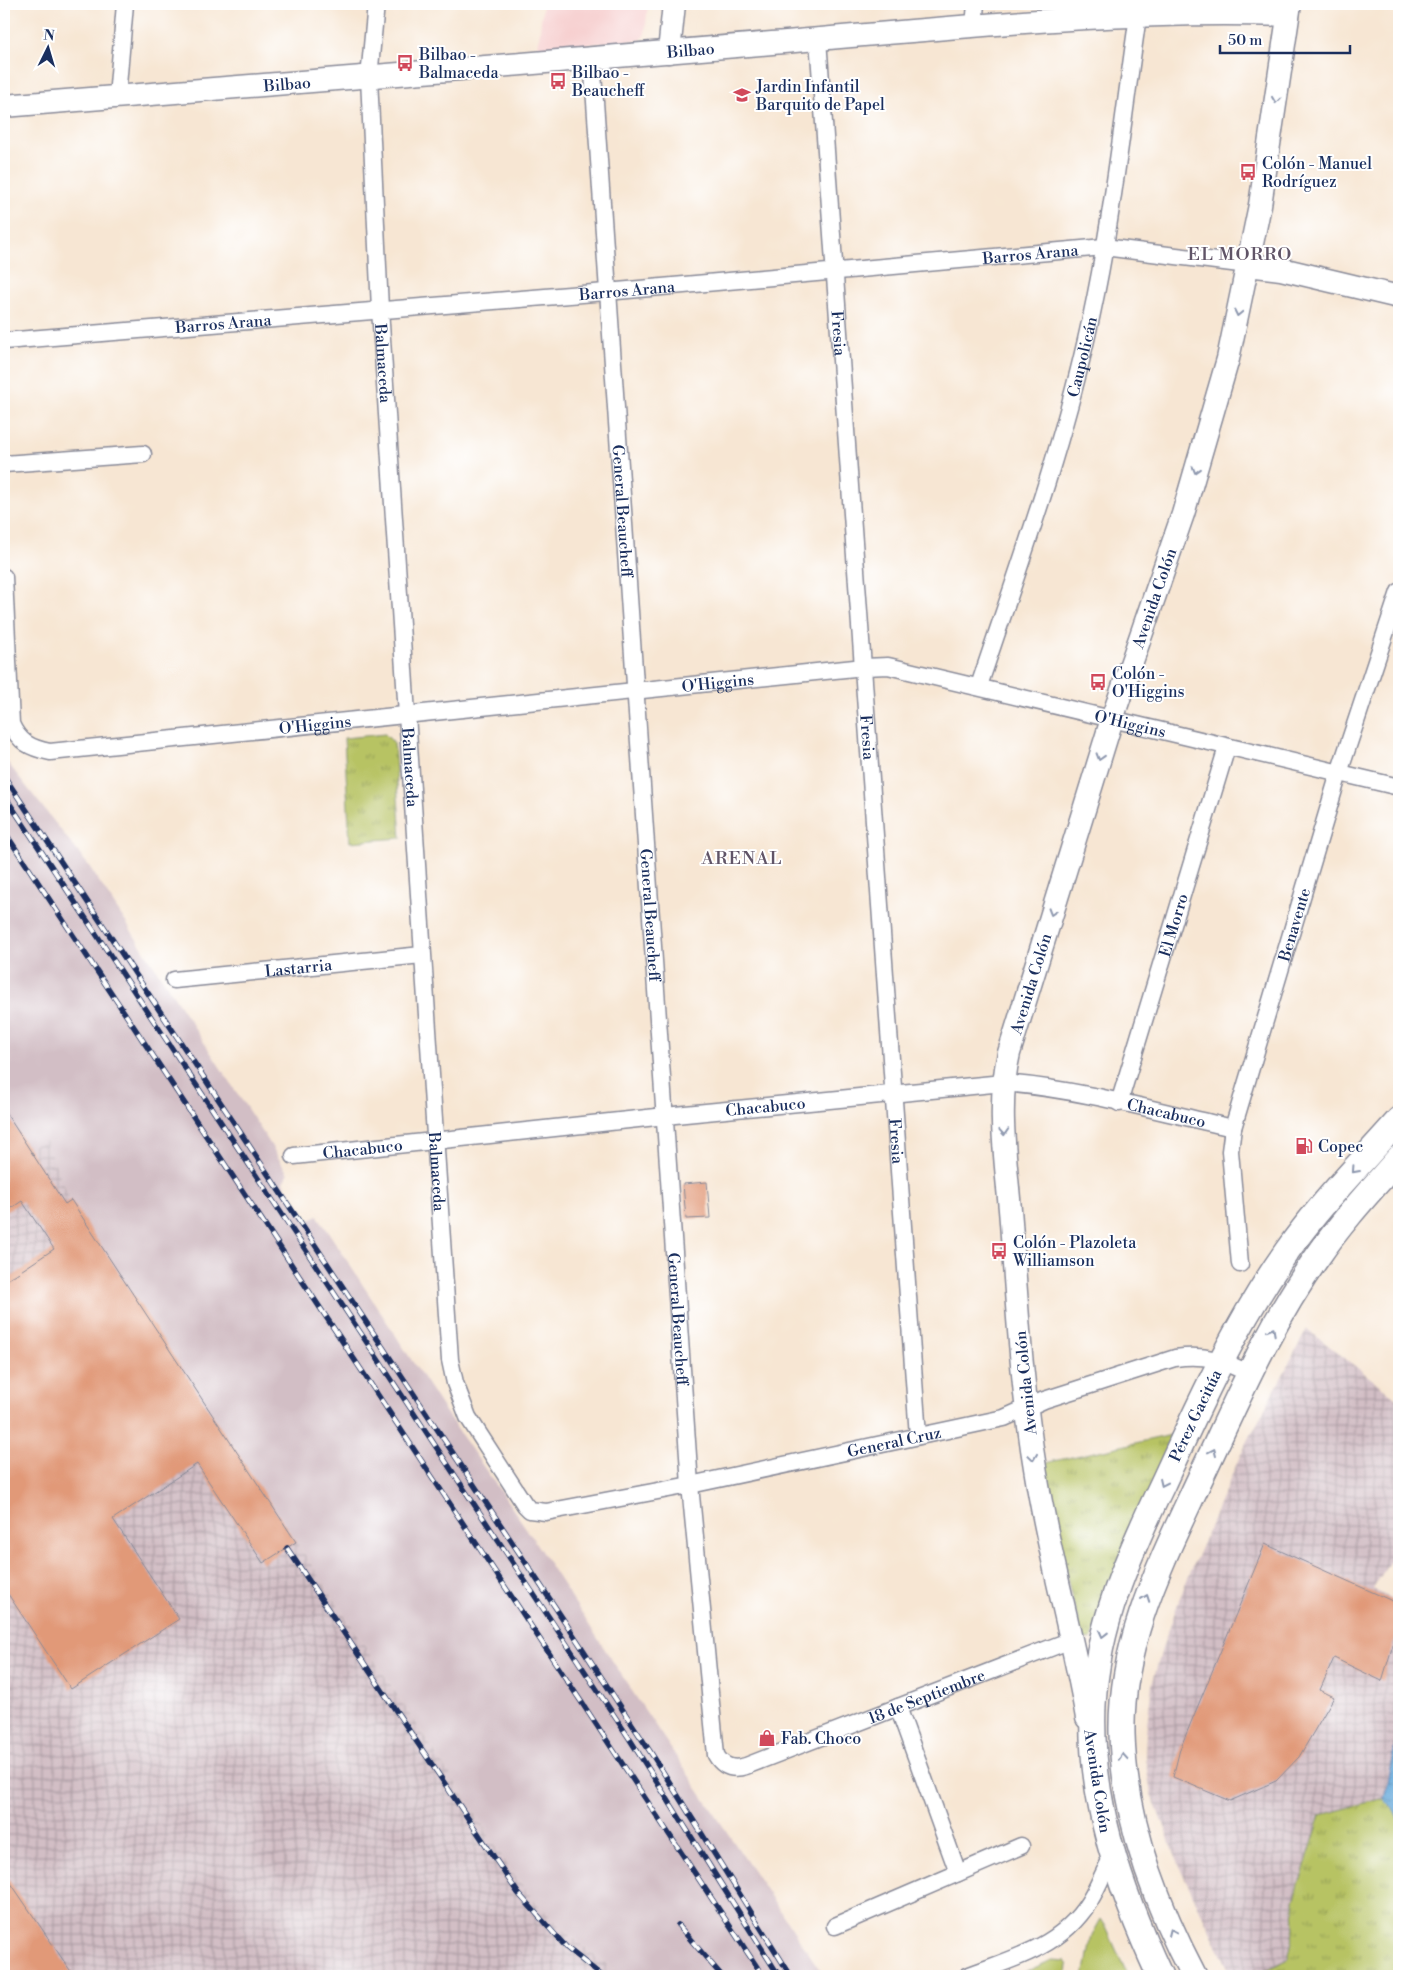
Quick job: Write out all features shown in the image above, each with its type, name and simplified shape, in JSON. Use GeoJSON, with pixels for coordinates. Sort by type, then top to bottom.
{"type":"FeatureCollection","features":[{"type":"Feature","properties":{"kind":"main road"},"geometry":{"type":"LineString","coordinates":[[668,52],[674,4]]}},
{"type":"Feature","properties":{"kind":"main road","name":"Bilbao"},"geometry":{"type":"LineString","coordinates":[[4,106],[369,78],[974,26],[1289,9]]}},
{"type":"Feature","properties":{"kind":"main road","name":"Avenida Colón"},"geometry":{"type":"LineString","coordinates":[[1160,1976],[1123,1891],[1112,1856],[1102,1812],[1094,1756],[1071,1640],[1042,1507],[1027,1408],[1004,1126],[1003,1083],[1009,1053],[1112,718],[1182,514],[1207,436],[1228,359],[1248,265],[1270,142],[1289,9]]}},
{"type":"Feature","properties":{"kind":"main road"},"geometry":{"type":"LineString","coordinates":[[1248,265],[1281,269],[1399,297]]}},
{"type":"Feature","properties":{"kind":"main road","name":"Pérez Gacitúa"},"geometry":{"type":"LineString","coordinates":[[1094,1756],[1093,1704],[1096,1672],[1110,1608],[1136,1539],[1221,1360],[1251,1305],[1288,1249],[1315,1215],[1399,1120]]}},
{"type":"Feature","properties":{"kind":"main road","name":"Pérez Gacitúa"},"geometry":{"type":"LineString","coordinates":[[1130,1806],[1123,1761],[1123,1707],[1135,1631],[1152,1583],[1250,1374],[1285,1306],[1318,1255],[1399,1158]]}},
{"type":"Feature","properties":{"kind":"main road","name":"Avenida Colón"},"geometry":{"type":"LineString","coordinates":[[1130,1806],[1152,1882],[1171,1930],[1194,1976]]}},
{"type":"Feature","properties":{"kind":"street"},"geometry":{"type":"LineString","coordinates":[[117,98],[125,4]]}},
{"type":"Feature","properties":{"kind":"street","name":"Balmaceda"},"geometry":{"type":"LineString","coordinates":[[376,4],[369,78],[380,309],[434,1141],[452,1373],[475,1432],[530,1510]]}},
{"type":"Feature","properties":{"kind":"street"},"geometry":{"type":"LineString","coordinates":[[974,26],[976,4]]}},
{"type":"Feature","properties":{"kind":"street","name":"Caupolicán"},"geometry":{"type":"LineString","coordinates":[[979,686],[1065,424],[1087,339],[1104,247],[1138,16]]}},
{"type":"Feature","properties":{"kind":"street","name":"Fresia"},"geometry":{"type":"LineString","coordinates":[[818,40],[918,1436]]}},
{"type":"Feature","properties":{"kind":"street","name":"General Beaucheff"},"geometry":{"type":"LineString","coordinates":[[592,58],[606,292],[690,1485],[714,1748],[716,1756],[725,1766]]}},
{"type":"Feature","properties":{"kind":"street","name":"Barros Arana"},"geometry":{"type":"LineString","coordinates":[[4,340],[606,292],[1104,247],[1248,265]]}},
{"type":"Feature","properties":{"kind":"street"},"geometry":{"type":"LineString","coordinates":[[4,464],[143,454]]}},
{"type":"Feature","properties":{"kind":"street","name":"O'Higgins"},"geometry":{"type":"LineString","coordinates":[[4,577],[9,715],[15,733],[25,744],[38,750],[61,751],[634,690],[888,666],[979,686],[1399,787]]}},
{"type":"Feature","properties":{"kind":"street","name":"Benavente"},"geometry":{"type":"LineString","coordinates":[[1240,1264],[1230,1151],[1233,1128],[1339,773],[1399,592]]}},
{"type":"Feature","properties":{"kind":"street","name":"El Morro"},"geometry":{"type":"LineString","coordinates":[[1119,1103],[1227,747]]}},
{"type":"Feature","properties":{"kind":"street","name":"Lastarria"},"geometry":{"type":"LineString","coordinates":[[174,980],[422,955]]}},
{"type":"Feature","properties":{"kind":"street","name":"Chacabuco"},"geometry":{"type":"LineString","coordinates":[[294,1156],[664,1116],[1003,1083],[1027,1085],[1119,1103],[1233,1128]]}},
{"type":"Feature","properties":{"kind":"street","name":"General Cruz"},"geometry":{"type":"LineString","coordinates":[[530,1510],[546,1512],[690,1485],[1004,1418],[1044,1400],[1175,1358],[1196,1356],[1221,1360],[1250,1374]]}},
{"type":"Feature","properties":{"kind":"street","name":"18 de Septiembre"},"geometry":{"type":"LineString","coordinates":[[725,1766],[739,1768],[746,1766],[1071,1640]]}},
{"type":"Feature","properties":{"kind":"street"},"geometry":{"type":"LineString","coordinates":[[898,1707],[958,1873]]}},
{"type":"Feature","properties":{"kind":"street"},"geometry":{"type":"LineString","coordinates":[[835,1926],[1021,1846]]}},
{"type":"Feature","properties":{"kind":"street"},"geometry":{"type":"LineString","coordinates":[[967,1976],[1045,1946],[1072,1925],[1093,1895],[1112,1856]]}},
{"type":"Feature","properties":{"kind":"street"},"geometry":{"type":"LineString","coordinates":[[1093,1895],[1107,1889],[1123,1891]]}},
{"type":"Feature","properties":{"kind":"shaded area"},"geometry":{"type":"Polygon","coordinates":[[[543,4],[648,4],[645,33],[641,40],[538,48],[543,4]]]}},
{"type":"Feature","properties":{"kind":"shaded area"},"geometry":{"type":"Polygon","coordinates":[[[4,758],[89,866],[269,1142],[288,1174],[283,1182],[308,1221],[318,1216],[444,1410],[526,1528],[632,1691],[824,1976],[622,1976],[572,1937],[540,1906],[513,1873],[473,1809],[71,1200],[45,1141],[28,1148],[4,1110],[4,758]]]}},
{"type":"Feature","properties":{"kind":"shaded area"},"geometry":{"type":"Polygon","coordinates":[[[4,1110],[28,1147],[45,1140],[71,1200],[473,1809],[513,1873],[540,1906],[572,1937],[622,1976],[4,1976],[4,1110]]]}},
{"type":"Feature","properties":{"kind":"shaded area"},"geometry":{"type":"Polygon","coordinates":[[[1307,1329],[1399,1400],[1399,1546],[1373,1589],[1399,1604],[1399,1740],[1384,1798],[1321,1815],[1294,1901],[1295,1928],[1288,1959],[1252,1976],[1232,1976],[1182,1872],[1151,1794],[1145,1758],[1146,1732],[1152,1685],[1163,1645],[1184,1587],[1240,1456],[1307,1329]]]}},
{"type":"Feature","properties":{"kind":"green space"},"geometry":{"type":"Polygon","coordinates":[[[385,734],[394,743],[401,838],[350,842],[344,738],[385,734]]]}},
{"type":"Feature","properties":{"kind":"green space"},"geometry":{"type":"Polygon","coordinates":[[[1176,1434],[1091,1640],[1082,1639],[1057,1537],[1045,1463],[1176,1434]]]}},
{"type":"Feature","properties":{"kind":"green space"},"geometry":{"type":"Polygon","coordinates":[[[1399,1741],[1399,1976],[1252,1976],[1288,1959],[1295,1928],[1294,1901],[1321,1815],[1385,1799],[1399,1741]]]}},
{"type":"Feature","properties":{"kind":"green space"},"geometry":{"type":"Polygon","coordinates":[[[1101,1919],[1128,1976],[1084,1976],[1092,1935],[1101,1919]]]}},
{"type":"Feature","properties":{"kind":"green space"},"geometry":{"type":"Polygon","coordinates":[[[1052,1960],[1065,1961],[1068,1965],[1067,1976],[1016,1976],[1052,1960]]]}},
{"type":"Feature","properties":{"kind":"water"},"geometry":{"type":"Polygon","coordinates":[[[1399,1733],[1399,1822],[1393,1808],[1384,1798],[1399,1733]]]}},
{"type":"Feature","properties":{"kind":"building"},"geometry":{"type":"Polygon","coordinates":[[[4,1110],[65,1204],[71,1200],[296,1542],[263,1563],[197,1464],[113,1519],[179,1619],[71,1689],[4,1588],[4,1282],[54,1249],[22,1201],[4,1213],[4,1110]]]}},
{"type":"Feature","properties":{"kind":"building"},"geometry":{"type":"Polygon","coordinates":[[[707,1182],[710,1218],[686,1219],[683,1184],[707,1182]]]}},
{"type":"Feature","properties":{"kind":"building"},"geometry":{"type":"Polygon","coordinates":[[[1265,1544],[1399,1604],[1399,1625],[1382,1681],[1334,1658],[1320,1690],[1334,1697],[1299,1757],[1276,1781],[1230,1801],[1173,1777],[1180,1749],[1265,1544]]]}},
{"type":"Feature","properties":{"kind":"building"},"geometry":{"type":"Polygon","coordinates":[[[4,1873],[74,1976],[4,1976],[4,1873]]]}},
{"type":"Feature","properties":{"kind":"railway"},"geometry":{"type":"LineString","coordinates":[[4,776],[653,1756],[791,1976]]}},
{"type":"Feature","properties":{"kind":"railway"},"geometry":{"type":"LineString","coordinates":[[4,795],[629,1738],[779,1976]]}},
{"type":"Feature","properties":{"kind":"railway"},"geometry":{"type":"LineString","coordinates":[[4,831],[763,1976]]}},
{"type":"Feature","properties":{"kind":"railway"},"geometry":{"type":"LineString","coordinates":[[287,1548],[518,1893],[567,1948],[602,1976]]}},
{"type":"Feature","properties":{"kind":"railway"},"geometry":{"type":"LineString","coordinates":[[678,1925],[722,1976]]}},
{"type":"Feature","properties":{"kind":"place","name":"Bilbao - Balmaceda"},"geometry":{"type":"Point","coordinates":[405,63]}},
{"type":"Feature","properties":{"kind":"place","name":"Bilbao - Beaucheff"},"geometry":{"type":"Point","coordinates":[558,81]}},
{"type":"Feature","properties":{"kind":"place","name":"Jardin Infantil Barquito de Papel"},"geometry":{"type":"Point","coordinates":[742,95]}},
{"type":"Feature","properties":{"kind":"place","name":"Colón - Manuel Rodríguez"},"geometry":{"type":"Point","coordinates":[1248,172]}},
{"type":"Feature","properties":{"kind":"place","name":"Colón - O'Higgins"},"geometry":{"type":"Point","coordinates":[1098,682]}},
{"type":"Feature","properties":{"kind":"place","name":"Copec"},"geometry":{"type":"Point","coordinates":[1304,1146]}},
{"type":"Feature","properties":{"kind":"place","name":"Colón - Plazoleta Williamson"},"geometry":{"type":"Point","coordinates":[999,1251]}},
{"type":"Feature","properties":{"kind":"place","name":"Fab. Choco"},"geometry":{"type":"Point","coordinates":[767,1738]}},
{"type":"Feature","properties":{"kind":"district","name":"EL MORRO"},"geometry":{"type":"Point","coordinates":[1240,254]}},
{"type":"Feature","properties":{"kind":"district","name":"ARENAL"},"geometry":{"type":"Point","coordinates":[742,858]}}]}
